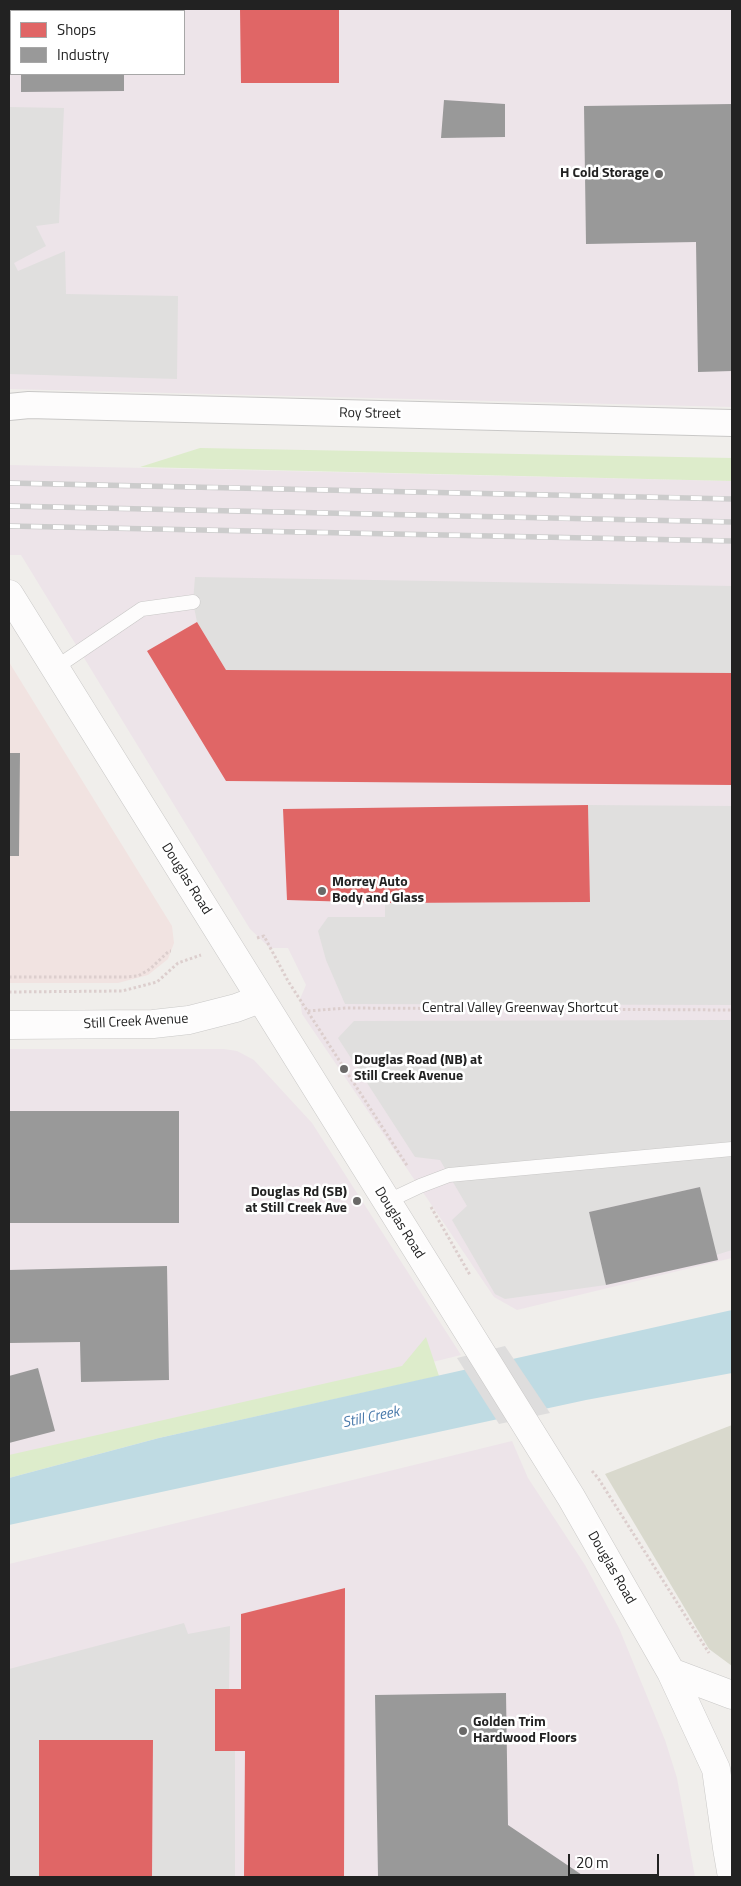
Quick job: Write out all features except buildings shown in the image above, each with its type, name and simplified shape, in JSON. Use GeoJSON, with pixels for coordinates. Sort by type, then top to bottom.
{"type":"FeatureCollection","features":[{"type":"Feature","properties":{"kind":"street","name":"Roy Street"},"geometry":{"type":"LineString","coordinates":[[9,407],[29,405],[732,423]]}},
{"type":"Feature","properties":{"kind":"street","name":"Douglas Road"},"geometry":{"type":"LineString","coordinates":[[9,594],[571,1497],[671,1672],[724,1767],[726,1848],[732,1877]]}},
{"type":"Feature","properties":{"kind":"street","name":"Still Creek Avenue"},"geometry":{"type":"LineString","coordinates":[[9,1025],[134,1024],[190,1020],[236,1008],[260,998]]}},
{"type":"Feature","properties":{"kind":"street"},"geometry":{"type":"LineString","coordinates":[[671,1672],[732,1695]]}},
{"type":"Feature","properties":{"kind":"lane"},"geometry":{"type":"LineString","coordinates":[[55,668],[142,609],[193,602]]}},
{"type":"Feature","properties":{"kind":"lane"},"geometry":{"type":"LineString","coordinates":[[386,1202],[449,1175],[732,1150]]}},
{"type":"Feature","properties":{"kind":"path","name":"Central Valley Greenway Shortcut"},"geometry":{"type":"LineString","coordinates":[[264,936],[308,1011],[346,1008],[732,1010]]}},
{"type":"Feature","properties":{"kind":"path"},"geometry":{"type":"LineString","coordinates":[[9,977],[138,976],[150,969],[171,951]]}},
{"type":"Feature","properties":{"kind":"path"},"geometry":{"type":"LineString","coordinates":[[9,992],[122,992],[157,982],[178,962]]}},
{"type":"Feature","properties":{"kind":"path"},"geometry":{"type":"LineString","coordinates":[[585,1464],[598,1478],[711,1658]]}},
{"type":"Feature","properties":{"kind":"shaded area"},"geometry":{"type":"Polygon","coordinates":[[[9,9],[732,9],[732,407],[9,389],[9,9]]]}},
{"type":"Feature","properties":{"kind":"shaded area"},"geometry":{"type":"Polygon","coordinates":[[[9,107],[64,108],[59,223],[36,226],[46,246],[14,263],[18,271],[65,251],[66,294],[178,296],[177,379],[9,374],[9,107]]]}},
{"type":"Feature","properties":{"kind":"shaded area"},"geometry":{"type":"Polygon","coordinates":[[[9,465],[732,481],[732,1258],[517,1310],[494,1297],[302,1014],[300,999],[306,985],[288,948],[270,948],[250,929],[21,555],[9,555],[9,465]]]}},
{"type":"Feature","properties":{"kind":"shaded area"},"geometry":{"type":"Polygon","coordinates":[[[195,577],[732,586],[732,673],[226,670],[197,622],[193,602],[195,577]]]}},
{"type":"Feature","properties":{"kind":"shaded area"},"geometry":{"type":"Polygon","coordinates":[[[9,662],[172,926],[174,943],[168,959],[148,975],[118,983],[9,983],[9,662]]]}},
{"type":"Feature","properties":{"kind":"shaded area"},"geometry":{"type":"Polygon","coordinates":[[[588,805],[732,806],[732,1005],[345,1004],[326,960],[318,931],[328,917],[385,917],[385,903],[590,902],[588,805]]]}},
{"type":"Feature","properties":{"kind":"shaded area"},"geometry":{"type":"Polygon","coordinates":[[[732,1020],[732,1250],[716,1255],[700,1187],[589,1212],[606,1285],[505,1299],[495,1294],[452,1220],[467,1206],[440,1160],[415,1157],[338,1038],[354,1021],[732,1020]]]}},
{"type":"Feature","properties":{"kind":"shaded area"},"geometry":{"type":"Polygon","coordinates":[[[9,1049],[224,1049],[237,1051],[254,1060],[312,1123],[461,1355],[9,1466],[9,1049]]]}},
{"type":"Feature","properties":{"kind":"shaded area"},"geometry":{"type":"Polygon","coordinates":[[[732,1425],[732,1666],[709,1649],[605,1474],[732,1425]]]}},
{"type":"Feature","properties":{"kind":"shaded area"},"geometry":{"type":"Polygon","coordinates":[[[512,1441],[528,1478],[585,1565],[619,1628],[665,1740],[677,1778],[695,1877],[9,1877],[9,1564],[512,1441]]]}},
{"type":"Feature","properties":{"kind":"shaded area"},"geometry":{"type":"Polygon","coordinates":[[[184,1623],[188,1634],[230,1626],[229,1689],[215,1689],[215,1751],[235,1751],[235,1877],[152,1877],[153,1741],[40,1740],[39,1877],[9,1877],[9,1669],[184,1623]]]}},
{"type":"Feature","properties":{"kind":"green space"},"geometry":{"type":"Polygon","coordinates":[[[200,448],[732,458],[732,481],[140,467],[200,448]]]}},
{"type":"Feature","properties":{"kind":"green space"},"geometry":{"type":"Polygon","coordinates":[[[426,1337],[439,1376],[159,1438],[9,1478],[9,1455],[402,1366],[426,1337]]]}},
{"type":"Feature","properties":{"kind":"water","name":"Still Creek"},"geometry":{"type":"Polygon","coordinates":[[[732,1310],[732,1373],[586,1400],[9,1525],[9,1478],[159,1438],[732,1310]]]}},
{"type":"Feature","properties":{"kind":"pier"},"geometry":{"type":"Polygon","coordinates":[[[505,1346],[550,1413],[499,1424],[457,1358],[505,1346]]]}},
{"type":"Feature","properties":{"kind":"railway"},"geometry":{"type":"LineString","coordinates":[[9,483],[732,499]]}},
{"type":"Feature","properties":{"kind":"railway"},"geometry":{"type":"LineString","coordinates":[[9,506],[732,522]]}},
{"type":"Feature","properties":{"kind":"railway"},"geometry":{"type":"LineString","coordinates":[[9,526],[732,541]]}},
{"type":"Feature","properties":{"kind":"place","name":"H Cold Storage"},"geometry":{"type":"Point","coordinates":[659,174]}},
{"type":"Feature","properties":{"kind":"place","name":"Morrey Auto Body and Glass"},"geometry":{"type":"Point","coordinates":[322,891]}},
{"type":"Feature","properties":{"kind":"place","name":"Douglas Road (NB) at Still Creek Avenue"},"geometry":{"type":"Point","coordinates":[344,1069]}},
{"type":"Feature","properties":{"kind":"place","name":"Douglas Rd (SB) at Still Creek Ave"},"geometry":{"type":"Point","coordinates":[357,1201]}},
{"type":"Feature","properties":{"kind":"place","name":"Golden Trim Hardwood Floors"},"geometry":{"type":"Point","coordinates":[463,1731]}}]}
